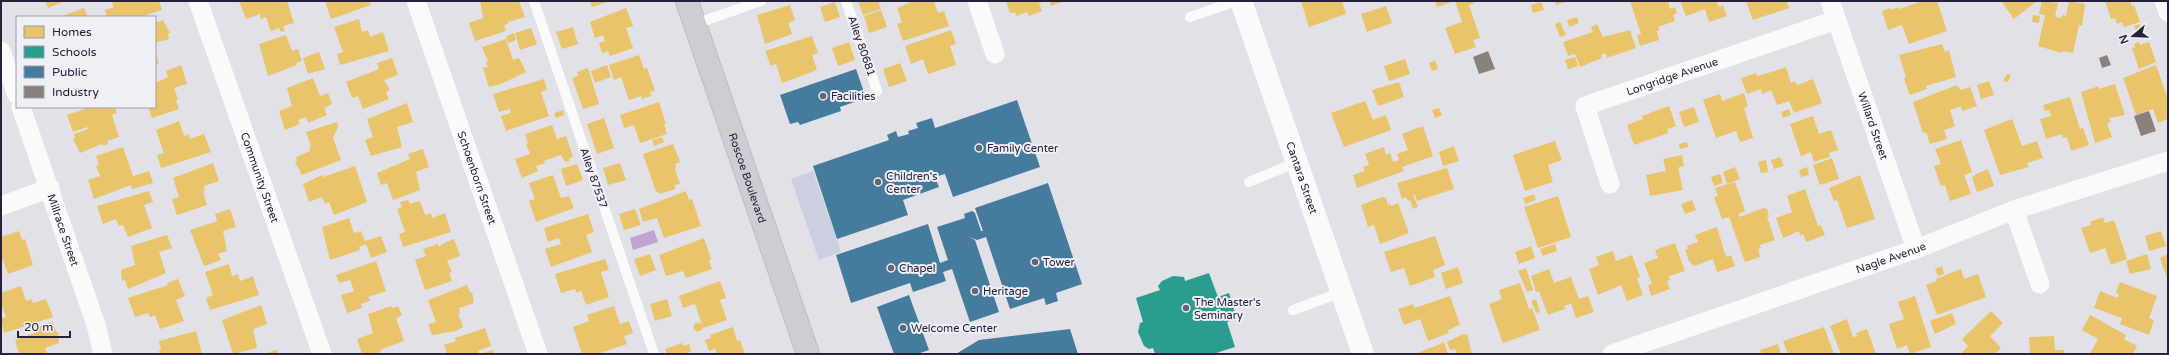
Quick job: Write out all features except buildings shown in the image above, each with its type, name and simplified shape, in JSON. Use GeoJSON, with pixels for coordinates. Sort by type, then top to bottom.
{"type":"FeatureCollection","features":[{"type":"Feature","properties":{"kind":"main road","name":"Roscoe Boulevard"},"geometry":{"type":"LineString","coordinates":[[687,1],[808,354]]}},
{"type":"Feature","properties":{"kind":"street","name":"Community Street"},"geometry":{"type":"LineString","coordinates":[[198,1],[322,354]]}},
{"type":"Feature","properties":{"kind":"street","name":"Schoenborn Street"},"geometry":{"type":"LineString","coordinates":[[416,1],[538,354]]}},
{"type":"Feature","properties":{"kind":"street"},"geometry":{"type":"LineString","coordinates":[[977,1],[995,54]]}},
{"type":"Feature","properties":{"kind":"street","name":"Cantara Street"},"geometry":{"type":"LineString","coordinates":[[1241,1],[1363,354]]}},
{"type":"Feature","properties":{"kind":"street","name":"Willard Street"},"geometry":{"type":"LineString","coordinates":[[1830,1],[1916,250]]}},
{"type":"Feature","properties":{"kind":"street"},"geometry":{"type":"LineString","coordinates":[[2164,1],[2168,12]]}},
{"type":"Feature","properties":{"kind":"street","name":"Longridge Avenue"},"geometry":{"type":"LineString","coordinates":[[1610,184],[1585,106],[1836,20]]}},
{"type":"Feature","properties":{"kind":"street"},"geometry":{"type":"LineString","coordinates":[[1,51],[16,92]]}},
{"type":"Feature","properties":{"kind":"street","name":"Millrace Street"},"geometry":{"type":"LineString","coordinates":[[21,108],[96,324],[103,354]]}},
{"type":"Feature","properties":{"kind":"street","name":"Nagle Avenue"},"geometry":{"type":"LineString","coordinates":[[1612,354],[1916,250],[2014,210],[2168,161]]}},
{"type":"Feature","properties":{"kind":"street"},"geometry":{"type":"LineString","coordinates":[[1,206],[50,188]]}},
{"type":"Feature","properties":{"kind":"street"},"geometry":{"type":"LineString","coordinates":[[2014,210],[2040,284]]}},
{"type":"Feature","properties":{"kind":"lane","name":"Alley 87537"},"geometry":{"type":"LineString","coordinates":[[534,1],[654,354]]}},
{"type":"Feature","properties":{"kind":"lane"},"geometry":{"type":"LineString","coordinates":[[695,24],[761,1]]}},
{"type":"Feature","properties":{"kind":"lane","name":"Alley 80681"},"geometry":{"type":"LineString","coordinates":[[846,1],[877,91]]}},
{"type":"Feature","properties":{"kind":"lane"},"geometry":{"type":"LineString","coordinates":[[1190,17],[1237,1]]}},
{"type":"Feature","properties":{"kind":"lane"},"geometry":{"type":"LineString","coordinates":[[1249,182],[1297,162]]}},
{"type":"Feature","properties":{"kind":"lane"},"geometry":{"type":"LineString","coordinates":[[1293,310],[1342,292]]}},
{"type":"Feature","properties":{"kind":"shaded area"},"geometry":{"type":"Polygon","coordinates":[[[813,171],[841,252],[819,260],[791,179],[813,171]]]}},
{"type":"Feature","properties":{"kind":"shaded area"},"geometry":{"type":"Polygon","coordinates":[[[654,230],[658,242],[633,250],[630,238],[654,230]]]}},
{"type":"Feature","properties":{"kind":"place","name":"Facilities"},"geometry":{"type":"Point","coordinates":[823,96]}},
{"type":"Feature","properties":{"kind":"place","name":"Family Center"},"geometry":{"type":"Point","coordinates":[979,148]}},
{"type":"Feature","properties":{"kind":"place","name":"Children's Center"},"geometry":{"type":"Point","coordinates":[878,182]}},
{"type":"Feature","properties":{"kind":"place","name":"Tower"},"geometry":{"type":"Point","coordinates":[1035,262]}},
{"type":"Feature","properties":{"kind":"place","name":"Chapel"},"geometry":{"type":"Point","coordinates":[891,268]}},
{"type":"Feature","properties":{"kind":"place","name":"Heritage"},"geometry":{"type":"Point","coordinates":[975,291]}},
{"type":"Feature","properties":{"kind":"place","name":"The Master's Seminary"},"geometry":{"type":"Point","coordinates":[1186,308]}},
{"type":"Feature","properties":{"kind":"place","name":"Welcome Center"},"geometry":{"type":"Point","coordinates":[903,328]}}]}
